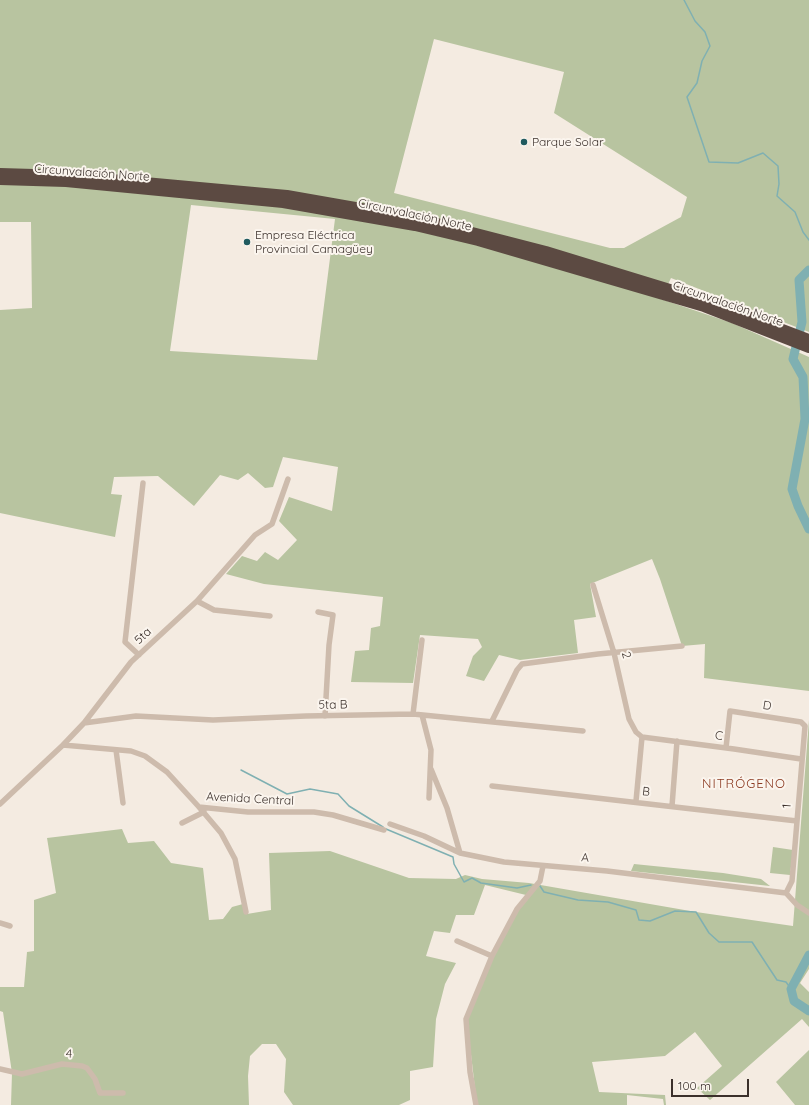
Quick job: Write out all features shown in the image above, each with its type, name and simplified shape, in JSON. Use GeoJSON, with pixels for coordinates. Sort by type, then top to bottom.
{"type":"FeatureCollection","features":[{"type":"Feature","properties":{"kind":"highway","name":"Circunvalación Norte"},"geometry":{"type":"LineString","coordinates":[[0,173],[68,175],[287,195],[418,218],[553,253],[706,300],[781,332],[809,348]]}},
{"type":"Feature","properties":{"kind":"highway","name":"Circunvalación Norte"},"geometry":{"type":"LineString","coordinates":[[0,180],[66,182],[283,203],[415,226],[478,242],[809,339]]}},
{"type":"Feature","properties":{"kind":"street","name":"5ta"},"geometry":{"type":"LineString","coordinates":[[0,804],[63,745],[84,723],[139,655],[197,601],[255,536],[272,524],[288,479]]}},
{"type":"Feature","properties":{"kind":"street"},"geometry":{"type":"LineString","coordinates":[[139,655],[126,642],[143,484]]}},
{"type":"Feature","properties":{"kind":"street","name":"2"},"geometry":{"type":"LineString","coordinates":[[592,585],[614,653],[629,719],[636,732],[642,737]]}},
{"type":"Feature","properties":{"kind":"street"},"geometry":{"type":"LineString","coordinates":[[197,601],[214,610],[270,616]]}},
{"type":"Feature","properties":{"kind":"street"},"geometry":{"type":"LineString","coordinates":[[318,612],[333,615],[329,645],[325,716]]}},
{"type":"Feature","properties":{"kind":"street"},"geometry":{"type":"LineString","coordinates":[[413,714],[422,640]]}},
{"type":"Feature","properties":{"kind":"street"},"geometry":{"type":"LineString","coordinates":[[492,721],[517,670],[522,664],[682,646]]}},
{"type":"Feature","properties":{"kind":"street","name":"D"},"geometry":{"type":"LineString","coordinates":[[726,748],[730,711],[801,722]]}},
{"type":"Feature","properties":{"kind":"street","name":"5ta B"},"geometry":{"type":"LineString","coordinates":[[84,723],[136,716],[213,720],[413,714],[583,731]]}},
{"type":"Feature","properties":{"kind":"street"},"geometry":{"type":"LineString","coordinates":[[422,715],[431,750],[429,798]]}},
{"type":"Feature","properties":{"kind":"street","name":"1"},"geometry":{"type":"LineString","coordinates":[[786,893],[792,881],[805,726],[801,722]]}},
{"type":"Feature","properties":{"kind":"street"},"geometry":{"type":"LineString","coordinates":[[636,801],[642,737]]}},
{"type":"Feature","properties":{"kind":"street","name":"C"},"geometry":{"type":"LineString","coordinates":[[642,737],[801,760]]}},
{"type":"Feature","properties":{"kind":"street"},"geometry":{"type":"LineString","coordinates":[[672,806],[677,741]]}},
{"type":"Feature","properties":{"kind":"street","name":"Avenida Central"},"geometry":{"type":"LineString","coordinates":[[63,745],[130,751],[145,756],[157,763],[199,807],[248,812],[314,812],[333,815],[384,830]]}},
{"type":"Feature","properties":{"kind":"street"},"geometry":{"type":"LineString","coordinates":[[116,750],[123,803]]}},
{"type":"Feature","properties":{"kind":"street"},"geometry":{"type":"LineString","coordinates":[[431,769],[447,808],[460,853]]}},
{"type":"Feature","properties":{"kind":"street","name":"B"},"geometry":{"type":"LineString","coordinates":[[492,786],[797,820]]}},
{"type":"Feature","properties":{"kind":"street"},"geometry":{"type":"LineString","coordinates":[[199,807],[221,833],[235,859],[246,912]]}},
{"type":"Feature","properties":{"kind":"street"},"geometry":{"type":"LineString","coordinates":[[182,823],[204,812]]}},
{"type":"Feature","properties":{"kind":"street","name":"A"},"geometry":{"type":"LineString","coordinates":[[390,824],[424,836],[460,853],[504,862],[606,870],[786,893]]}},
{"type":"Feature","properties":{"kind":"street"},"geometry":{"type":"LineString","coordinates":[[476,1105],[470,1072],[466,1019],[492,956],[516,909],[540,881],[543,866]]}},
{"type":"Feature","properties":{"kind":"street"},"geometry":{"type":"LineString","coordinates":[[786,893],[797,905],[809,913]]}},
{"type":"Feature","properties":{"kind":"street"},"geometry":{"type":"LineString","coordinates":[[0,923],[10,926]]}},
{"type":"Feature","properties":{"kind":"street"},"geometry":{"type":"LineString","coordinates":[[457,941],[492,956]]}},
{"type":"Feature","properties":{"kind":"street","name":"4"},"geometry":{"type":"LineString","coordinates":[[0,1069],[22,1074],[62,1064],[82,1066],[87,1068],[95,1079],[100,1093],[123,1092]]}},
{"type":"Feature","properties":{"kind":"green space"},"geometry":{"type":"Polygon","coordinates":[[[0,0],[809,0],[809,332],[671,278],[661,299],[732,323],[809,357],[809,691],[704,678],[705,644],[682,646],[652,559],[590,584],[596,617],[574,620],[578,653],[520,660],[499,655],[484,681],[466,676],[473,656],[482,647],[478,639],[420,635],[413,683],[351,682],[355,651],[369,650],[371,628],[380,626],[383,597],[264,584],[226,574],[242,556],[257,561],[265,552],[278,560],[297,540],[279,521],[289,497],[332,511],[338,467],[283,457],[273,487],[265,488],[248,473],[238,480],[220,475],[194,506],[158,476],[114,477],[111,494],[122,495],[115,537],[0,513],[0,310],[32,308],[31,222],[0,222],[0,0]],[[434,39],[394,193],[610,248],[624,248],[681,217],[687,197],[554,113],[564,72],[434,39]],[[191,205],[170,351],[317,360],[335,219],[191,205]]]}},
{"type":"Feature","properties":{"kind":"green space"},"geometry":{"type":"Polygon","coordinates":[[[809,720],[809,969],[800,983],[809,992],[809,1027],[802,1019],[710,1100],[697,1088],[722,1066],[695,1032],[665,1056],[592,1062],[599,1092],[665,1095],[666,1105],[664,1105],[663,1099],[627,1095],[627,1105],[477,1105],[467,1021],[492,956],[526,895],[485,885],[474,915],[456,915],[450,933],[434,931],[426,956],[456,963],[445,984],[436,1019],[433,1067],[410,1071],[410,1100],[399,1105],[293,1105],[284,1092],[286,1059],[276,1044],[262,1044],[250,1056],[248,1076],[249,1105],[11,1105],[12,1073],[3,1012],[0,1011],[0,987],[24,987],[27,952],[34,951],[34,900],[56,893],[47,838],[122,829],[128,843],[154,841],[171,863],[203,868],[209,920],[223,919],[232,907],[243,904],[247,914],[271,910],[269,853],[330,851],[409,878],[456,879],[465,875],[482,879],[529,883],[696,912],[793,926],[809,720]]]}},
{"type":"Feature","properties":{"kind":"green space"},"geometry":{"type":"Polygon","coordinates":[[[773,847],[793,850],[790,875],[770,873],[773,847]]]}},
{"type":"Feature","properties":{"kind":"green space"},"geometry":{"type":"Polygon","coordinates":[[[634,864],[723,873],[761,879],[770,886],[631,871],[634,864]]]}},
{"type":"Feature","properties":{"kind":"green space"},"geometry":{"type":"Polygon","coordinates":[[[809,1050],[809,1105],[795,1105],[776,1082],[809,1050]]]}},
{"type":"Feature","properties":{"kind":"waterway"},"geometry":{"type":"LineString","coordinates":[[684,0],[695,21],[705,32],[710,46],[702,61],[697,83],[687,97],[709,162],[738,163],[763,153],[778,166],[779,184],[777,196],[795,212],[803,232],[809,240]]}},
{"type":"Feature","properties":{"kind":"waterway"},"geometry":{"type":"LineString","coordinates":[[809,270],[799,280],[802,322],[793,359],[803,377],[805,419],[792,489],[809,529]]}},
{"type":"Feature","properties":{"kind":"waterway"},"geometry":{"type":"LineString","coordinates":[[241,770],[287,794],[310,789],[338,794],[349,806],[383,827]]}},
{"type":"Feature","properties":{"kind":"waterway"},"geometry":{"type":"LineString","coordinates":[[386,829],[453,857],[454,864],[464,882],[472,878],[481,883],[517,888],[531,885]]}},
{"type":"Feature","properties":{"kind":"waterway"},"geometry":{"type":"LineString","coordinates":[[540,886],[544,892],[578,900],[608,902],[636,910],[639,920],[650,921],[675,911],[696,912],[709,933],[719,942],[752,942],[777,980],[786,982],[791,989]]}},
{"type":"Feature","properties":{"kind":"waterway"},"geometry":{"type":"LineString","coordinates":[[809,955],[791,989],[794,1001],[809,1011]]}},
{"type":"Feature","properties":{"kind":"place","name":"Parque Solar"},"geometry":{"type":"Point","coordinates":[524,142]}},
{"type":"Feature","properties":{"kind":"place","name":"Empresa Eléctrica Provincial Camagüey"},"geometry":{"type":"Point","coordinates":[247,242]}},
{"type":"Feature","properties":{"kind":"district","name":"NITRÓGENO"},"geometry":{"type":"Point","coordinates":[744,784]}}]}
